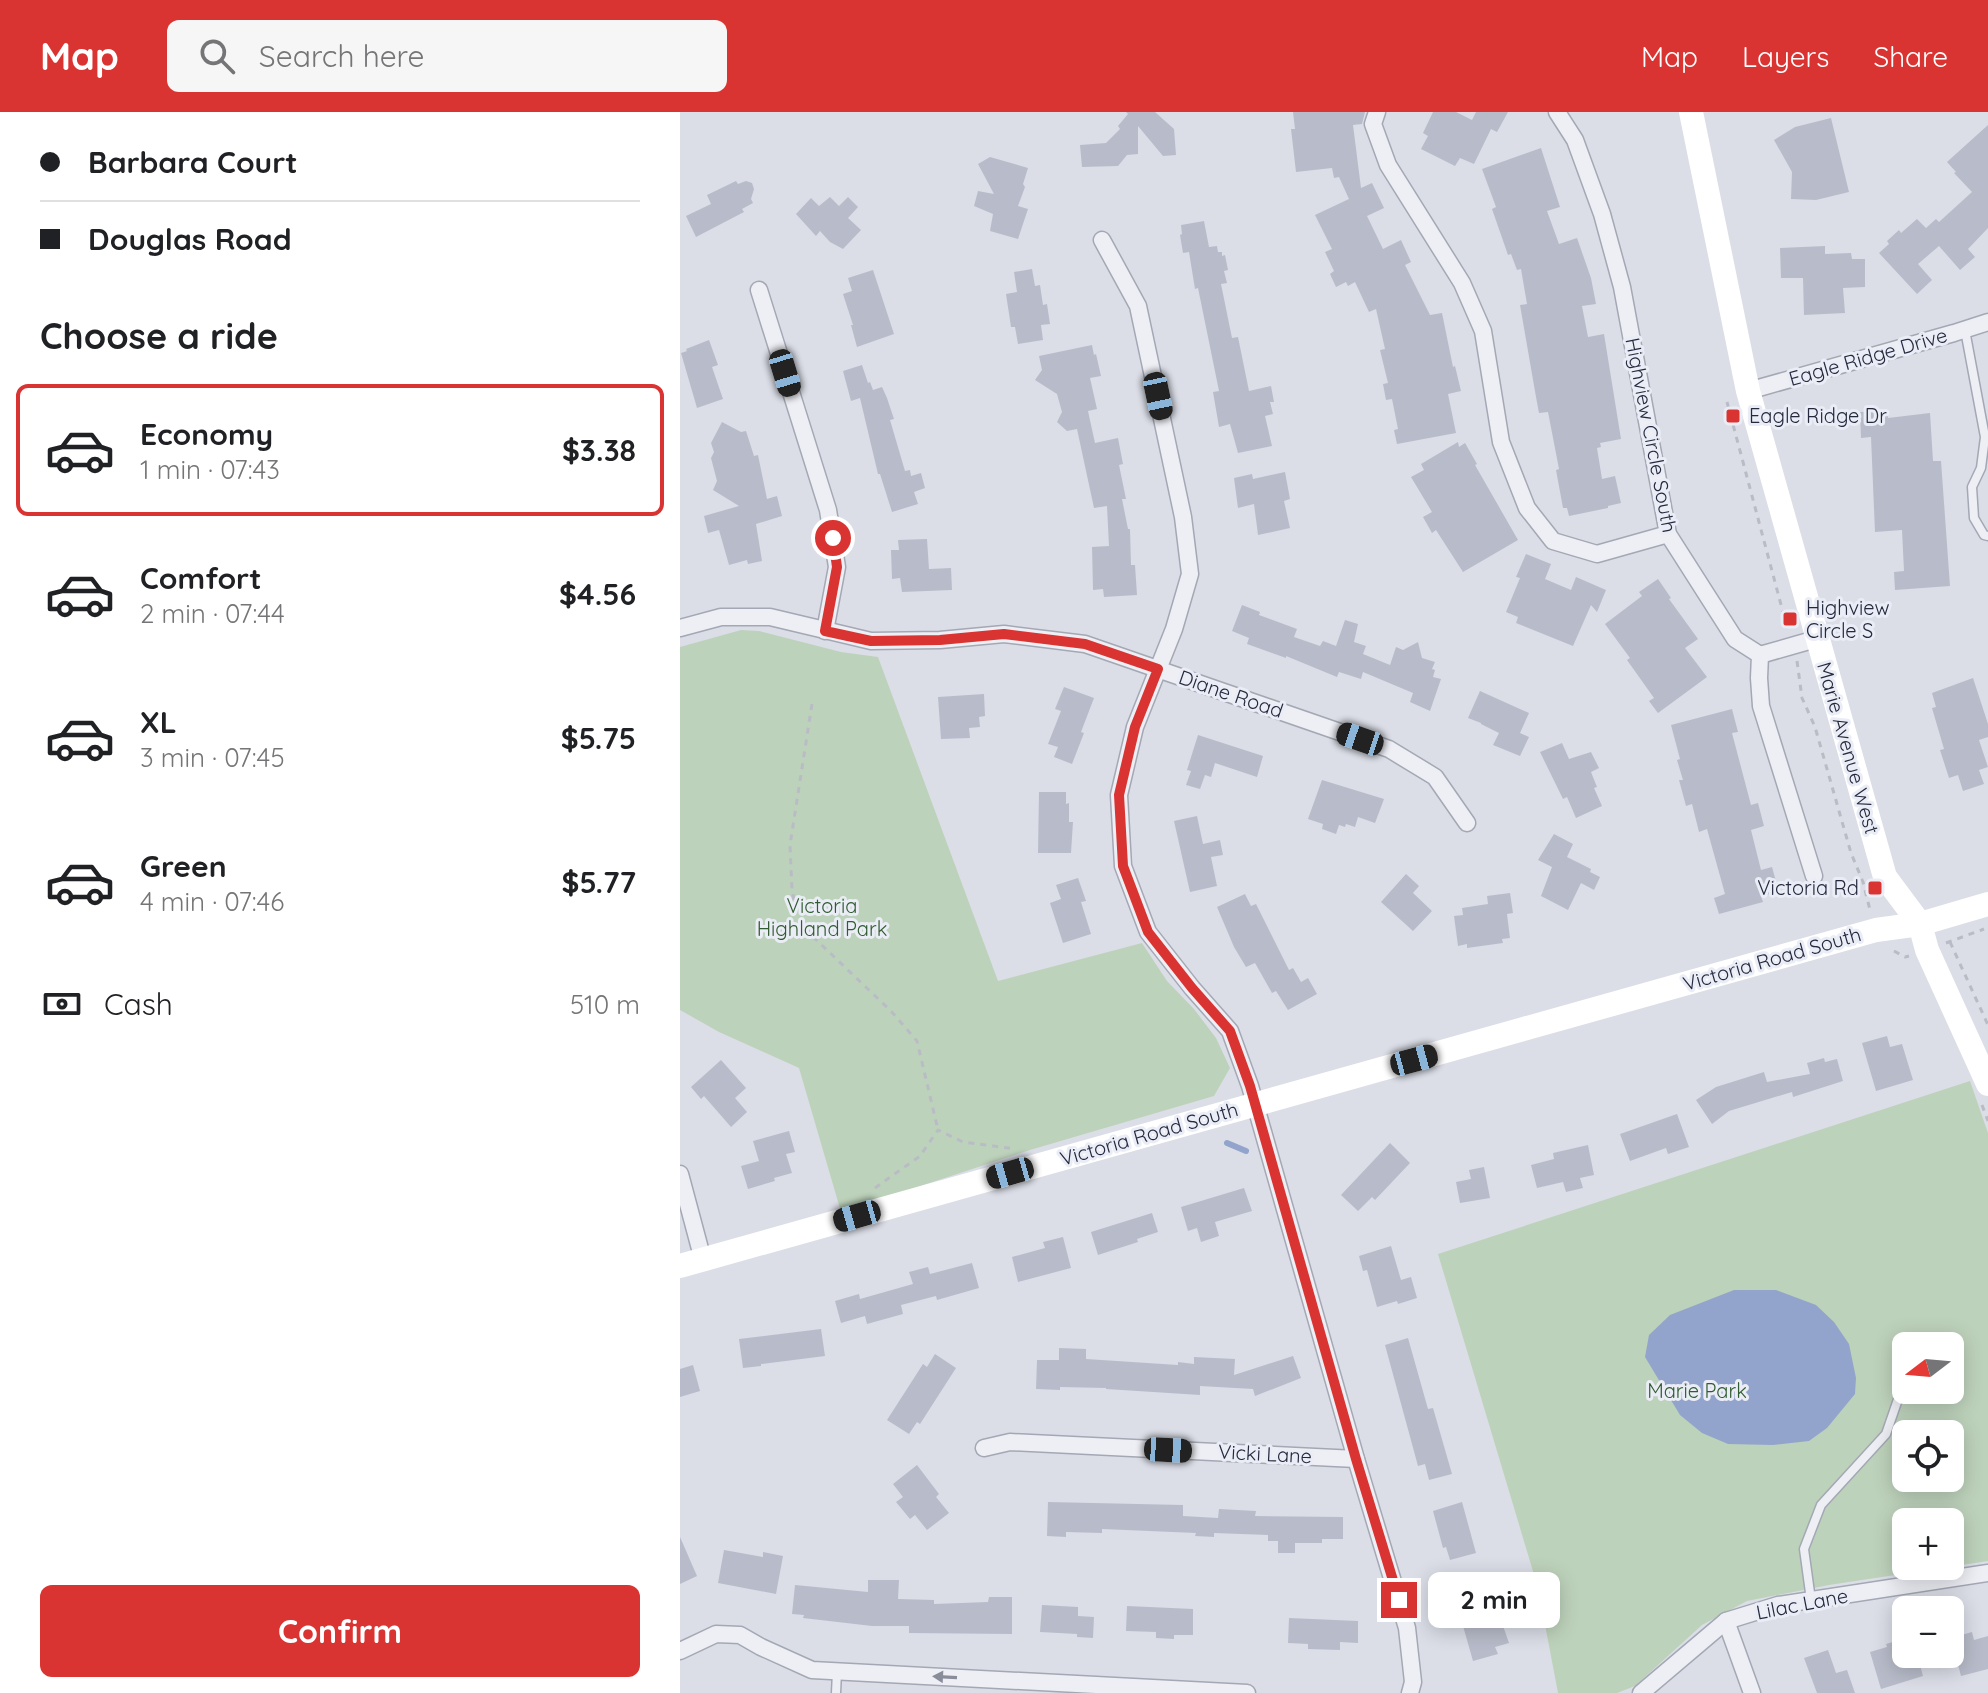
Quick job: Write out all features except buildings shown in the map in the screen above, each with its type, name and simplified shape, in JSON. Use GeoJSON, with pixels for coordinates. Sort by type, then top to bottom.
{"type":"FeatureCollection","features":[{"type":"Feature","properties":{"kind":"street"},"geometry":{"type":"LineString","coordinates":[[1377,112],[1373,124],[1388,165],[1462,283],[1483,331],[1501,442],[1527,508],[1553,541],[1597,554],[1668,534]]}},
{"type":"Feature","properties":{"kind":"street","name":"Highview Circle South"},"geometry":{"type":"LineString","coordinates":[[1557,112],[1575,140],[1602,214],[1618,272],[1668,534],[1735,639],[1760,655]]}},
{"type":"Feature","properties":{"kind":"street","name":"Marie Avenue West"},"geometry":{"type":"LineString","coordinates":[[1691,112],[1748,391],[1885,877],[1920,924],[1927,950],[1988,1084]]}},
{"type":"Feature","properties":{"kind":"street"},"geometry":{"type":"LineString","coordinates":[[1102,240],[1138,306],[1183,517],[1190,574],[1174,629],[1135,727],[1119,795],[1123,866],[1148,932],[1230,1031],[1255,1104],[1407,1628],[1413,1682],[1410,1693]]}},
{"type":"Feature","properties":{"kind":"street"},"geometry":{"type":"LineString","coordinates":[[759,290],[828,510],[837,567],[825,631]]}},
{"type":"Feature","properties":{"kind":"street","name":"Eagle Ridge Drive"},"geometry":{"type":"LineString","coordinates":[[1748,391],[1988,322]]}},
{"type":"Feature","properties":{"kind":"street","name":"Diane Road"},"geometry":{"type":"LineString","coordinates":[[680,628],[721,617],[770,617],[871,641],[940,640],[1004,634],[1085,644],[1389,749],[1435,777],[1467,823]]}},
{"type":"Feature","properties":{"kind":"street"},"geometry":{"type":"LineString","coordinates":[[1814,876],[1761,706],[1759,678],[1760,655],[1816,639]]}},
{"type":"Feature","properties":{"kind":"street","name":"Victoria Road South"},"geometry":{"type":"LineString","coordinates":[[692,1263],[1876,930],[1920,924],[1988,904]]}},
{"type":"Feature","properties":{"kind":"street"},"geometry":{"type":"LineString","coordinates":[[680,1174],[692,1263]]}},
{"type":"Feature","properties":{"kind":"street","name":"Vicki Lane"},"geometry":{"type":"LineString","coordinates":[[984,1448],[1010,1442],[1356,1459]]}},
{"type":"Feature","properties":{"kind":"street","name":"Lilac Lane"},"geometry":{"type":"LineString","coordinates":[[1641,1693],[1726,1621],[1778,1605],[1988,1573]]}},
{"type":"Feature","properties":{"kind":"street"},"geometry":{"type":"LineString","coordinates":[[1726,1621],[1752,1693]]}},
{"type":"Feature","properties":{"kind":"street"},"geometry":{"type":"LineString","coordinates":[[680,1651],[716,1634],[740,1635],[812,1670],[1247,1693]]}},
{"type":"Feature","properties":{"kind":"lane"},"geometry":{"type":"LineString","coordinates":[[1965,330],[1985,437],[1981,468],[1972,487],[1974,518],[1984,535],[1988,536]]}},
{"type":"Feature","properties":{"kind":"lane"},"geometry":{"type":"LineString","coordinates":[[1811,1600],[1804,1549],[1821,1505],[1886,1434],[1896,1404]]}},
{"type":"Feature","properties":{"kind":"lane"},"geometry":{"type":"LineString","coordinates":[[836,1693],[837,1672]]}},
{"type":"Feature","properties":{"kind":"path"},"geometry":{"type":"LineString","coordinates":[[812,704],[790,845],[796,910],[809,933],[891,1011],[917,1041],[938,1130]]}},
{"type":"Feature","properties":{"kind":"path"},"geometry":{"type":"LineString","coordinates":[[1988,928],[1950,942],[1988,1025]]}},
{"type":"Feature","properties":{"kind":"green space","name":"Victoria Highland Park"},"geometry":{"type":"Polygon","coordinates":[[[741,630],[759,631],[841,652],[878,657],[998,981],[1142,943],[1167,981],[1216,1038],[1230,1068],[1214,1096],[1030,1150],[841,1212],[799,1068],[719,1032],[680,1010],[680,647],[741,630]]]}},
{"type":"Feature","properties":{"kind":"green space","name":"Marie Park"},"geometry":{"type":"Polygon","coordinates":[[[1970,1081],[1988,1133],[1988,1561],[1964,1565],[1964,1508],[1892,1508],[1892,1575],[1747,1601],[1702,1625],[1635,1686],[1617,1693],[1558,1693],[1538,1588],[1438,1254],[1970,1081]]]}},
{"type":"Feature","properties":{"kind":"water"},"geometry":{"type":"Polygon","coordinates":[[[1734,1290],[1776,1290],[1816,1305],[1834,1322],[1849,1344],[1856,1378],[1855,1394],[1827,1428],[1809,1441],[1773,1445],[1728,1444],[1702,1433],[1680,1415],[1645,1357],[1649,1335],[1670,1315],[1734,1290]]]}},
{"type":"Feature","properties":{"kind":"waterway"},"geometry":{"type":"LineString","coordinates":[[1227,1143],[1246,1151]]}},
{"type":"Feature","properties":{"kind":"place","name":"Eagle Ridge Dr"},"geometry":{"type":"Point","coordinates":[1733,416]}},
{"type":"Feature","properties":{"kind":"place","name":"Highview Circle S"},"geometry":{"type":"Point","coordinates":[1790,619]}},
{"type":"Feature","properties":{"kind":"place","name":"Victoria Rd"},"geometry":{"type":"Point","coordinates":[1875,888]}},
{"type":"Feature","properties":{"kind":"route"},"geometry":{"type":"LineString","coordinates":[[833,538],[837,567],[825,631],[871,641],[940,640],[1004,634],[1085,644],[1158,669],[1135,727],[1119,795],[1123,866],[1148,932],[1230,1031],[1250,1086],[1399,1600]]}}]}
